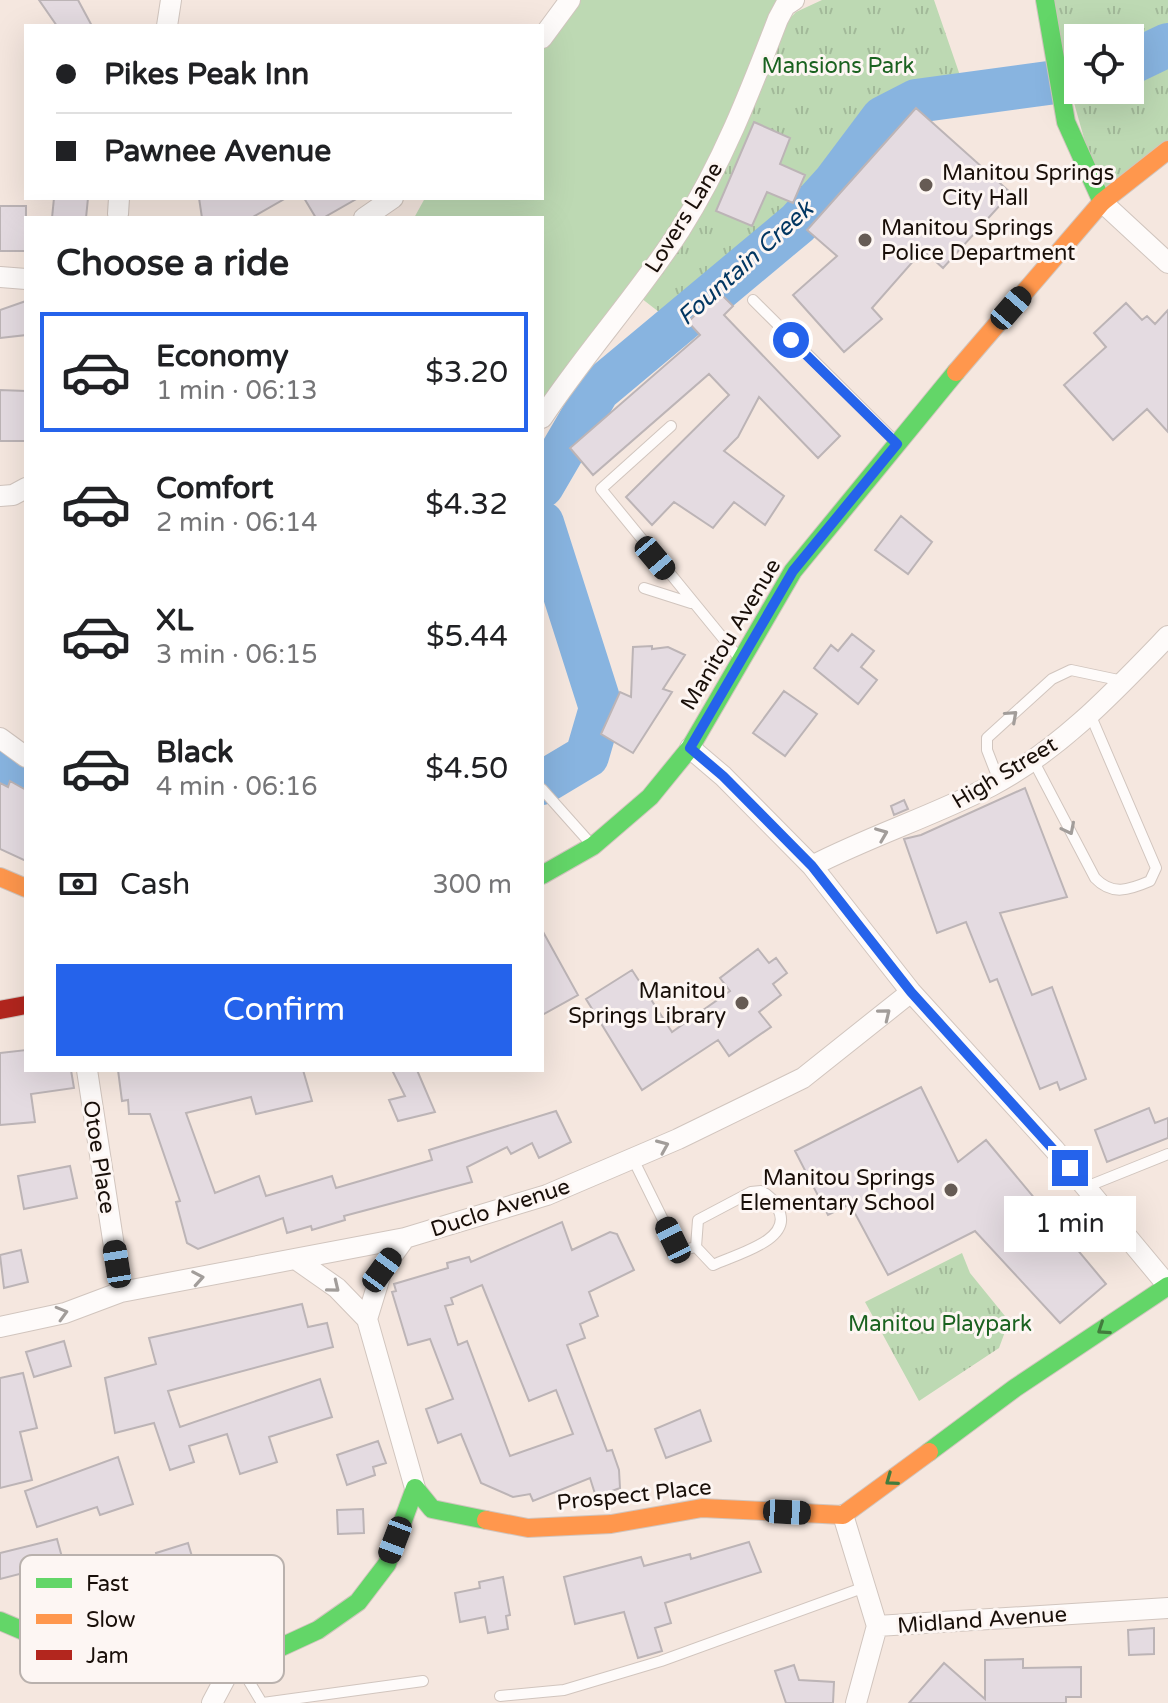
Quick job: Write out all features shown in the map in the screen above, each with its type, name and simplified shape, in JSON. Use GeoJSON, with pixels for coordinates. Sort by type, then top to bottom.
{"type":"FeatureCollection","features":[{"type":"Feature","properties":{"kind":"street"},"geometry":{"type":"LineString","coordinates":[[167,24],[171,0]]}},
{"type":"Feature","properties":{"kind":"street"},"geometry":{"type":"LineString","coordinates":[[544,35],[570,0]]}},
{"type":"Feature","properties":{"kind":"street","name":"Lovers Lane"},"geometry":{"type":"LineString","coordinates":[[544,415],[680,229],[737,126],[778,19],[785,6],[794,0]]}},
{"type":"Feature","properties":{"kind":"street"},"geometry":{"type":"LineString","coordinates":[[1045,0],[1066,122],[1102,202],[1168,263]]}},
{"type":"Feature","properties":{"kind":"street","name":"Manitou Avenue"},"geometry":{"type":"LineString","coordinates":[[544,874],[593,846],[650,797],[690,748],[793,571],[1102,202],[1168,150]]}},
{"type":"Feature","properties":{"kind":"street"},"geometry":{"type":"LineString","coordinates":[[367,216],[390,200]]}},
{"type":"Feature","properties":{"kind":"street"},"geometry":{"type":"LineString","coordinates":[[0,277],[24,279]]}},
{"type":"Feature","properties":{"kind":"street"},"geometry":{"type":"LineString","coordinates":[[0,496],[13,495],[24,489]]}},
{"type":"Feature","properties":{"kind":"street","name":"High Street"},"geometry":{"type":"LineString","coordinates":[[812,866],[999,781],[1033,760],[1090,714],[1168,636]]}},
{"type":"Feature","properties":{"kind":"street"},"geometry":{"type":"LineString","coordinates":[[0,738],[24,756]]}},
{"type":"Feature","properties":{"kind":"street"},"geometry":{"type":"LineString","coordinates":[[690,748],[723,776],[812,866],[911,992],[1086,1187],[1168,1286],[1015,1388],[843,1515],[877,1626]]}},
{"type":"Feature","properties":{"kind":"street"},"geometry":{"type":"LineString","coordinates":[[0,877],[24,887]]}},
{"type":"Feature","properties":{"kind":"street","name":"Duclo Avenue"},"geometry":{"type":"LineString","coordinates":[[0,1327],[65,1313],[121,1292],[405,1238],[547,1195],[633,1159],[803,1078],[911,992]]}},
{"type":"Feature","properties":{"kind":"street"},"geometry":{"type":"LineString","coordinates":[[0,1010],[24,1005]]}},
{"type":"Feature","properties":{"kind":"street","name":"Otoe Place"},"geometry":{"type":"LineString","coordinates":[[87,1072],[121,1292]]}},
{"type":"Feature","properties":{"kind":"street"},"geometry":{"type":"LineString","coordinates":[[367,1319],[382,1270],[405,1238]]}},
{"type":"Feature","properties":{"kind":"street"},"geometry":{"type":"LineString","coordinates":[[284,1646],[316,1632],[354,1605],[385,1567],[415,1488],[367,1319],[337,1288],[297,1260]]}},
{"type":"Feature","properties":{"kind":"street","name":"Prospect Place"},"geometry":{"type":"LineString","coordinates":[[415,1488],[432,1509],[528,1528],[611,1524],[702,1508],[843,1515]]}},
{"type":"Feature","properties":{"kind":"street","name":"Midland Avenue"},"geometry":{"type":"LineString","coordinates":[[856,1703],[877,1626],[1168,1608]]}},
{"type":"Feature","properties":{"kind":"street"},"geometry":{"type":"LineString","coordinates":[[0,1621],[20,1629]]}},
{"type":"Feature","properties":{"kind":"street"},"geometry":{"type":"LineString","coordinates":[[212,1703],[225,1683]]}},
{"type":"Feature","properties":{"kind":"lane"},"geometry":{"type":"LineString","coordinates":[[753,300],[897,444]]}},
{"type":"Feature","properties":{"kind":"lane"},"geometry":{"type":"LineString","coordinates":[[671,426],[601,489],[741,661]]}},
{"type":"Feature","properties":{"kind":"lane"},"geometry":{"type":"LineString","coordinates":[[644,588],[694,604]]}},
{"type":"Feature","properties":{"kind":"lane"},"geometry":{"type":"LineString","coordinates":[[999,781],[987,750],[987,738],[1052,679],[1071,670],[1124,681]]}},
{"type":"Feature","properties":{"kind":"lane"},"geometry":{"type":"LineString","coordinates":[[1033,760],[1095,878],[1105,888],[1117,891],[1150,881],[1156,868],[1090,714]]}},
{"type":"Feature","properties":{"kind":"lane"},"geometry":{"type":"LineString","coordinates":[[544,791],[593,846]]}},
{"type":"Feature","properties":{"kind":"lane"},"geometry":{"type":"LineString","coordinates":[[1086,1187],[1168,1154]]}},
{"type":"Feature","properties":{"kind":"lane"},"geometry":{"type":"LineString","coordinates":[[633,1159],[673,1240],[683,1250],[696,1247]]}},
{"type":"Feature","properties":{"kind":"lane"},"geometry":{"type":"LineString","coordinates":[[751,1192],[769,1194],[783,1217],[782,1227],[773,1237],[713,1265],[696,1247],[698,1220],[751,1192]]}},
{"type":"Feature","properties":{"kind":"lane"},"geometry":{"type":"LineString","coordinates":[[500,1696],[564,1690],[675,1656],[865,1587]]}},
{"type":"Feature","properties":{"kind":"lane"},"geometry":{"type":"LineString","coordinates":[[246,1683],[262,1703],[423,1681]]}},
{"type":"Feature","properties":{"kind":"green space"},"geometry":{"type":"Polygon","coordinates":[[[570,0],[796,0],[680,229],[544,415],[544,216],[415,216],[424,200],[544,200],[544,35],[570,0]]]}},
{"type":"Feature","properties":{"kind":"green space","name":"Mansions Park"},"geometry":{"type":"Polygon","coordinates":[[[822,0],[934,0],[965,90],[889,105],[806,207],[659,312],[637,295],[783,25],[796,12],[822,0]]]}},
{"type":"Feature","properties":{"kind":"green space"},"geometry":{"type":"Polygon","coordinates":[[[1045,0],[1168,0],[1168,150],[1102,202],[1074,104],[1144,104],[1144,24],[1064,24],[1064,67],[1045,0]]]}},
{"type":"Feature","properties":{"kind":"green space","name":"Manitou Playpark"},"geometry":{"type":"Polygon","coordinates":[[[962,1253],[970,1273],[1009,1321],[999,1348],[919,1401],[865,1302],[962,1253]]]}},
{"type":"Feature","properties":{"kind":"building"},"geometry":{"type":"Polygon","coordinates":[[[39,0],[78,0],[91,24],[56,24],[39,0]]]}},
{"type":"Feature","properties":{"kind":"building"},"geometry":{"type":"Polygon","coordinates":[[[916,108],[1011,193],[943,268],[923,250],[872,308],[882,319],[844,352],[793,295],[837,256],[807,230],[916,108]]]}},
{"type":"Feature","properties":{"kind":"building"},"geometry":{"type":"Polygon","coordinates":[[[754,122],[790,138],[780,164],[805,175],[793,203],[767,192],[752,226],[716,211],[754,122]]]}},
{"type":"Feature","properties":{"kind":"building"},"geometry":{"type":"Polygon","coordinates":[[[54,200],[88,200],[86,216],[52,216],[54,200]]]}},
{"type":"Feature","properties":{"kind":"building"},"geometry":{"type":"Polygon","coordinates":[[[199,200],[282,200],[254,216],[202,216],[199,200]]]}},
{"type":"Feature","properties":{"kind":"building"},"geometry":{"type":"Polygon","coordinates":[[[305,200],[354,200],[326,216],[315,216],[305,200]]]}},
{"type":"Feature","properties":{"kind":"building"},"geometry":{"type":"Polygon","coordinates":[[[0,206],[26,206],[24,251],[0,251],[0,206]]]}},
{"type":"Feature","properties":{"kind":"building"},"geometry":{"type":"Polygon","coordinates":[[[719,292],[733,306],[724,315],[840,436],[818,458],[759,397],[738,437],[724,451],[784,496],[765,525],[734,502],[713,528],[674,502],[652,525],[626,497],[729,395],[709,374],[593,475],[570,448],[700,335],[688,322],[719,292]]]}},
{"type":"Feature","properties":{"kind":"building"},"geometry":{"type":"Polygon","coordinates":[[[24,302],[24,335],[0,338],[0,310],[24,302]]]}},
{"type":"Feature","properties":{"kind":"building"},"geometry":{"type":"Polygon","coordinates":[[[1126,303],[1142,320],[1147,316],[1155,324],[1168,310],[1168,432],[1147,409],[1113,440],[1064,385],[1106,347],[1094,333],[1126,303]]]}},
{"type":"Feature","properties":{"kind":"building"},"geometry":{"type":"Polygon","coordinates":[[[0,390],[24,391],[24,441],[0,441],[0,390]]]}},
{"type":"Feature","properties":{"kind":"building"},"geometry":{"type":"Polygon","coordinates":[[[901,516],[932,542],[908,574],[875,550],[901,516]]]}},
{"type":"Feature","properties":{"kind":"building"},"geometry":{"type":"Polygon","coordinates":[[[852,634],[874,651],[861,667],[877,680],[858,704],[814,668],[831,645],[838,651],[852,634]]]}},
{"type":"Feature","properties":{"kind":"building"},"geometry":{"type":"Polygon","coordinates":[[[652,646],[652,649],[668,647],[685,655],[663,689],[672,692],[633,753],[601,734],[620,692],[631,697],[633,647],[652,646]]]}},
{"type":"Feature","properties":{"kind":"building"},"geometry":{"type":"Polygon","coordinates":[[[784,691],[817,714],[785,756],[753,733],[784,691]]]}},
{"type":"Feature","properties":{"kind":"building"},"geometry":{"type":"Polygon","coordinates":[[[10,781],[24,789],[24,860],[0,849],[0,783],[8,787],[10,781]]]}},
{"type":"Feature","properties":{"kind":"building"},"geometry":{"type":"Polygon","coordinates":[[[1025,788],[1067,897],[1000,913],[1032,995],[1052,987],[1086,1079],[1060,1090],[1057,1082],[1040,1089],[997,979],[990,982],[966,922],[937,933],[904,839],[921,835],[1025,788]]]}},
{"type":"Feature","properties":{"kind":"building"},"geometry":{"type":"Polygon","coordinates":[[[904,800],[908,809],[894,815],[891,806],[904,800]]]}},
{"type":"Feature","properties":{"kind":"building"},"geometry":{"type":"Polygon","coordinates":[[[544,934],[578,995],[544,1014],[544,934]]]}},
{"type":"Feature","properties":{"kind":"building"},"geometry":{"type":"Polygon","coordinates":[[[758,949],[769,963],[776,958],[787,973],[773,984],[781,995],[759,1012],[771,1027],[729,1056],[718,1040],[642,1090],[586,999],[632,970],[672,1032],[730,991],[720,978],[758,949]]]}},
{"type":"Feature","properties":{"kind":"building"},"geometry":{"type":"Polygon","coordinates":[[[24,1050],[24,1072],[71,1072],[74,1088],[31,1094],[35,1122],[0,1125],[0,1053],[24,1050]]]}},
{"type":"Feature","properties":{"kind":"building"},"geometry":{"type":"Polygon","coordinates":[[[118,1072],[304,1072],[312,1101],[256,1114],[251,1097],[186,1113],[215,1193],[259,1176],[266,1196],[332,1176],[336,1188],[432,1160],[429,1150],[556,1111],[571,1142],[539,1158],[532,1143],[511,1154],[507,1147],[467,1167],[472,1182],[344,1216],[345,1220],[312,1230],[311,1226],[287,1233],[283,1218],[198,1249],[187,1243],[176,1202],[180,1201],[150,1114],[129,1114],[128,1100],[122,1101],[118,1072]]]}},
{"type":"Feature","properties":{"kind":"building"},"geometry":{"type":"Polygon","coordinates":[[[393,1072],[418,1072],[435,1112],[398,1121],[389,1100],[405,1096],[393,1072]]]}},
{"type":"Feature","properties":{"kind":"building"},"geometry":{"type":"Polygon","coordinates":[[[921,1087],[958,1162],[986,1140],[1106,1284],[1060,1323],[975,1231],[888,1275],[850,1204],[828,1215],[795,1151],[921,1087]]]}},
{"type":"Feature","properties":{"kind":"building"},"geometry":{"type":"Polygon","coordinates":[[[1149,1108],[1155,1123],[1168,1118],[1168,1138],[1107,1162],[1095,1130],[1149,1108]]]}},
{"type":"Feature","properties":{"kind":"building"},"geometry":{"type":"Polygon","coordinates":[[[70,1166],[77,1198],[24,1209],[18,1176],[70,1166]]]}},
{"type":"Feature","properties":{"kind":"building"},"geometry":{"type":"Polygon","coordinates":[[[562,1222],[572,1250],[610,1232],[617,1234],[634,1270],[589,1292],[598,1316],[580,1324],[585,1338],[567,1345],[607,1451],[612,1450],[619,1470],[620,1488],[596,1497],[590,1478],[533,1501],[530,1494],[513,1497],[481,1483],[461,1434],[438,1443],[426,1409],[453,1399],[430,1339],[408,1345],[392,1292],[396,1291],[394,1284],[448,1268],[447,1263],[469,1257],[471,1262],[562,1222]],[[482,1285],[451,1298],[453,1304],[445,1306],[458,1345],[467,1341],[510,1456],[573,1434],[556,1390],[529,1401],[482,1285]]]}},
{"type":"Feature","properties":{"kind":"building"},"geometry":{"type":"Polygon","coordinates":[[[21,1250],[28,1282],[4,1288],[0,1255],[21,1250]]]}},
{"type":"Feature","properties":{"kind":"building"},"geometry":{"type":"Polygon","coordinates":[[[302,1304],[308,1327],[327,1323],[333,1347],[168,1391],[180,1427],[320,1379],[332,1417],[269,1437],[277,1462],[240,1474],[227,1434],[189,1446],[194,1462],[170,1470],[154,1423],[115,1433],[105,1378],[156,1364],[149,1338],[302,1304]]]}},
{"type":"Feature","properties":{"kind":"building"},"geometry":{"type":"Polygon","coordinates":[[[64,1341],[71,1366],[34,1377],[26,1352],[64,1341]]]}},
{"type":"Feature","properties":{"kind":"building"},"geometry":{"type":"Polygon","coordinates":[[[23,1373],[37,1428],[20,1432],[32,1480],[0,1488],[0,1378],[23,1373]]]}},
{"type":"Feature","properties":{"kind":"building"},"geometry":{"type":"Polygon","coordinates":[[[700,1410],[711,1441],[666,1458],[655,1429],[700,1410]]]}},
{"type":"Feature","properties":{"kind":"building"},"geometry":{"type":"Polygon","coordinates":[[[378,1441],[386,1463],[373,1467],[375,1475],[347,1485],[337,1455],[378,1441]]]}},
{"type":"Feature","properties":{"kind":"building"},"geometry":{"type":"Polygon","coordinates":[[[118,1457],[133,1504],[100,1515],[97,1507],[37,1527],[25,1491],[118,1457]]]}},
{"type":"Feature","properties":{"kind":"building"},"geometry":{"type":"Polygon","coordinates":[[[363,1509],[364,1533],[338,1534],[337,1510],[363,1509]]]}},
{"type":"Feature","properties":{"kind":"building"},"geometry":{"type":"Polygon","coordinates":[[[57,1539],[61,1555],[20,1555],[20,1574],[0,1579],[0,1553],[57,1539]]]}},
{"type":"Feature","properties":{"kind":"building"},"geometry":{"type":"Polygon","coordinates":[[[749,1542],[761,1572],[665,1603],[671,1623],[655,1628],[662,1651],[638,1658],[624,1612],[575,1624],[564,1577],[641,1557],[644,1566],[690,1554],[691,1559],[749,1542]]]}},
{"type":"Feature","properties":{"kind":"building"},"geometry":{"type":"Polygon","coordinates":[[[188,1543],[192,1555],[156,1555],[188,1543]]]}},
{"type":"Feature","properties":{"kind":"building"},"geometry":{"type":"Polygon","coordinates":[[[503,1577],[510,1615],[506,1616],[508,1629],[488,1633],[485,1617],[460,1622],[455,1593],[480,1588],[479,1582],[503,1577]]]}},
{"type":"Feature","properties":{"kind":"building"},"geometry":{"type":"Polygon","coordinates":[[[1154,1628],[1154,1654],[1129,1655],[1128,1630],[1154,1628]]]}},
{"type":"Feature","properties":{"kind":"building"},"geometry":{"type":"Polygon","coordinates":[[[1023,1659],[1023,1668],[1081,1667],[1081,1697],[1066,1697],[1066,1703],[909,1703],[944,1663],[985,1699],[985,1660],[1023,1659]]]}},
{"type":"Feature","properties":{"kind":"building"},"geometry":{"type":"Polygon","coordinates":[[[794,1665],[799,1680],[834,1682],[833,1703],[786,1703],[775,1671],[794,1665]]]}},
{"type":"Feature","properties":{"kind":"waterway","name":"Fountain Creek"},"geometry":{"type":"LineString","coordinates":[[1144,56],[1168,45]]}},
{"type":"Feature","properties":{"kind":"waterway","name":"Fountain Creek"},"geometry":{"type":"LineString","coordinates":[[544,483],[598,390],[798,223],[835,182],[883,118],[916,101],[1064,81]]}},
{"type":"Feature","properties":{"kind":"waterway","name":"Fountain Creek"},"geometry":{"type":"LineString","coordinates":[[544,529],[601,708],[587,756],[544,782]]}},
{"type":"Feature","properties":{"kind":"waterway","name":"Fountain Creek"},"geometry":{"type":"LineString","coordinates":[[0,764],[24,780]]}},
{"type":"Feature","properties":{"kind":"traffic: fast"},"geometry":{"type":"LineString","coordinates":[[1045,0],[1066,122],[1102,202]]}},
{"type":"Feature","properties":{"kind":"traffic: fast"},"geometry":{"type":"LineString","coordinates":[[544,874],[593,846],[650,797],[690,748],[793,571],[956,372]]}},
{"type":"Feature","properties":{"kind":"traffic: fast"},"geometry":{"type":"LineString","coordinates":[[929,1452],[1015,1388],[1168,1286]]}},
{"type":"Feature","properties":{"kind":"traffic: fast"},"geometry":{"type":"LineString","coordinates":[[284,1646],[318,1630],[358,1602],[387,1564],[415,1488],[432,1509],[486,1520]]}},
{"type":"Feature","properties":{"kind":"traffic: fast"},"geometry":{"type":"LineString","coordinates":[[0,1621],[20,1630]]}},
{"type":"Feature","properties":{"kind":"traffic: slow"},"geometry":{"type":"LineString","coordinates":[[956,372],[1102,202],[1168,150]]}},
{"type":"Feature","properties":{"kind":"traffic: slow"},"geometry":{"type":"LineString","coordinates":[[0,877],[24,887]]}},
{"type":"Feature","properties":{"kind":"traffic: slow"},"geometry":{"type":"LineString","coordinates":[[486,1520],[528,1528],[611,1524],[702,1508],[843,1515],[929,1452]]}},
{"type":"Feature","properties":{"kind":"traffic: jam"},"geometry":{"type":"LineString","coordinates":[[0,1010],[24,1005]]}},
{"type":"Feature","properties":{"kind":"place","name":"Manitou Springs City Hall"},"geometry":{"type":"Point","coordinates":[926,185]}},
{"type":"Feature","properties":{"kind":"place","name":"Manitou Springs Police Department"},"geometry":{"type":"Point","coordinates":[865,240]}},
{"type":"Feature","properties":{"kind":"place","name":"Manitou Springs Library"},"geometry":{"type":"Point","coordinates":[742,1003]}},
{"type":"Feature","properties":{"kind":"place","name":"Manitou Springs Elementary School"},"geometry":{"type":"Point","coordinates":[951,1190]}},
{"type":"Feature","properties":{"kind":"route"},"geometry":{"type":"LineString","coordinates":[[791,340],[897,444],[793,571],[690,748],[723,776],[812,866],[911,992],[1070,1168]]}}]}
